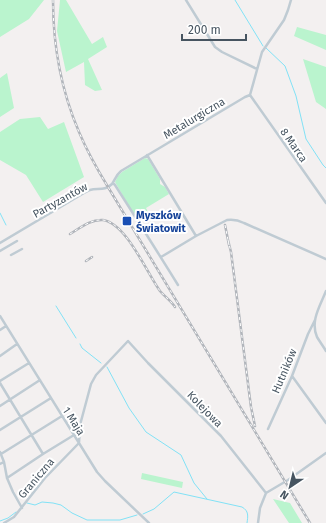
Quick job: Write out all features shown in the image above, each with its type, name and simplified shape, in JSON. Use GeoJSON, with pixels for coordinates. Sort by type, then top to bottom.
{"type":"FeatureCollection","features":[{"type":"Feature","properties":{"kind":"street"},"geometry":{"type":"LineString","coordinates":[[186,0],[215,47],[257,69]]}},
{"type":"Feature","properties":{"kind":"street"},"geometry":{"type":"LineString","coordinates":[[250,95],[263,50],[284,20],[291,0]]}},
{"type":"Feature","properties":{"kind":"street","name":"Metalurgiczna"},"geometry":{"type":"LineString","coordinates":[[147,155],[239,100],[250,95]]}},
{"type":"Feature","properties":{"kind":"street","name":"8 Marca"},"geometry":{"type":"LineString","coordinates":[[250,95],[326,204]]}},
{"type":"Feature","properties":{"kind":"street"},"geometry":{"type":"LineString","coordinates":[[147,155],[196,236]]}},
{"type":"Feature","properties":{"kind":"street","name":"Partyzantów"},"geometry":{"type":"LineString","coordinates":[[0,243],[84,193],[92,190],[104,189],[113,183],[121,171],[147,155]]}},
{"type":"Feature","properties":{"kind":"street"},"geometry":{"type":"LineString","coordinates":[[113,183],[178,285]]}},
{"type":"Feature","properties":{"kind":"street"},"geometry":{"type":"LineString","coordinates":[[161,257],[196,236],[227,220],[238,220],[326,259]]}},
{"type":"Feature","properties":{"kind":"street"},"geometry":{"type":"LineString","coordinates":[[0,251],[17,240]]}},
{"type":"Feature","properties":{"kind":"street"},"geometry":{"type":"LineString","coordinates":[[11,255],[22,249]]}},
{"type":"Feature","properties":{"kind":"street"},"geometry":{"type":"LineString","coordinates":[[326,291],[315,320],[315,329],[318,338],[326,351]]}},
{"type":"Feature","properties":{"kind":"street","name":"1 Maja"},"geometry":{"type":"LineString","coordinates":[[0,316],[97,472],[149,523]]}},
{"type":"Feature","properties":{"kind":"street","name":"Hutników"},"geometry":{"type":"LineString","coordinates":[[268,429],[315,320]]}},
{"type":"Feature","properties":{"kind":"street"},"geometry":{"type":"LineString","coordinates":[[0,330],[6,326]]}},
{"type":"Feature","properties":{"kind":"street","name":"Kolejowa"},"geometry":{"type":"LineString","coordinates":[[80,425],[93,379],[128,341],[221,436],[266,493]]}},
{"type":"Feature","properties":{"kind":"street"},"geometry":{"type":"LineString","coordinates":[[0,356],[17,344]]}},
{"type":"Feature","properties":{"kind":"street"},"geometry":{"type":"LineString","coordinates":[[29,362],[0,382],[43,454]]}},
{"type":"Feature","properties":{"kind":"street"},"geometry":{"type":"LineString","coordinates":[[292,376],[326,423]]}},
{"type":"Feature","properties":{"kind":"street"},"geometry":{"type":"LineString","coordinates":[[0,406],[40,380]]}},
{"type":"Feature","properties":{"kind":"street"},"geometry":{"type":"LineString","coordinates":[[0,430],[51,398]]}},
{"type":"Feature","properties":{"kind":"street"},"geometry":{"type":"LineString","coordinates":[[22,508],[7,478],[1,453],[62,416]]}},
{"type":"Feature","properties":{"kind":"street"},"geometry":{"type":"LineString","coordinates":[[79,443],[80,425]]}},
{"type":"Feature","properties":{"kind":"street"},"geometry":{"type":"LineString","coordinates":[[74,435],[74,432],[80,425]]}},
{"type":"Feature","properties":{"kind":"street"},"geometry":{"type":"LineString","coordinates":[[7,478],[74,435],[79,434]]}},
{"type":"Feature","properties":{"kind":"street","name":"Graniczna"},"geometry":{"type":"LineString","coordinates":[[4,523],[14,517],[45,478],[79,443]]}},
{"type":"Feature","properties":{"kind":"street"},"geometry":{"type":"LineString","coordinates":[[258,523],[260,508],[266,493],[288,480],[326,453]]}},
{"type":"Feature","properties":{"kind":"street"},"geometry":{"type":"LineString","coordinates":[[0,464],[4,462]]}},
{"type":"Feature","properties":{"kind":"green space"},"geometry":{"type":"Polygon","coordinates":[[[0,0],[44,0],[29,19],[0,37],[0,0]]]}},
{"type":"Feature","properties":{"kind":"green space"},"geometry":{"type":"Polygon","coordinates":[[[60,0],[66,0],[92,44],[103,37],[107,47],[88,59],[102,90],[95,91],[85,85],[84,62],[66,72],[57,31],[60,0]]]}},
{"type":"Feature","properties":{"kind":"green space"},"geometry":{"type":"Polygon","coordinates":[[[297,27],[326,35],[326,50],[294,36],[297,27]]]}},
{"type":"Feature","properties":{"kind":"green space"},"geometry":{"type":"Polygon","coordinates":[[[303,59],[326,67],[326,109],[316,102],[303,59]]]}},
{"type":"Feature","properties":{"kind":"green space"},"geometry":{"type":"Polygon","coordinates":[[[7,73],[14,108],[0,117],[0,78],[7,73]]]}},
{"type":"Feature","properties":{"kind":"green space"},"geometry":{"type":"Polygon","coordinates":[[[40,117],[48,129],[64,122],[84,177],[43,202],[26,175],[0,160],[0,132],[20,119],[40,117]]]}},
{"type":"Feature","properties":{"kind":"green space"},"geometry":{"type":"Polygon","coordinates":[[[145,158],[148,159],[160,179],[160,184],[165,187],[169,194],[146,208],[149,214],[139,219],[130,208],[115,182],[122,172],[145,158]]]}},
{"type":"Feature","properties":{"kind":"green space"},"geometry":{"type":"Polygon","coordinates":[[[142,473],[183,482],[182,488],[141,479],[142,473]]]}},
{"type":"Feature","properties":{"kind":"green space"},"geometry":{"type":"Polygon","coordinates":[[[273,499],[290,503],[302,523],[289,523],[273,499]]]}},
{"type":"Feature","properties":{"kind":"waterway"},"geometry":{"type":"LineString","coordinates":[[235,0],[263,46]]}},
{"type":"Feature","properties":{"kind":"waterway"},"geometry":{"type":"LineString","coordinates":[[266,48],[285,66],[296,96],[306,139],[326,168]]}},
{"type":"Feature","properties":{"kind":"waterway"},"geometry":{"type":"LineString","coordinates":[[0,213],[6,225]]}},
{"type":"Feature","properties":{"kind":"waterway"},"geometry":{"type":"LineString","coordinates":[[56,306],[76,338]]}},
{"type":"Feature","properties":{"kind":"waterway"},"geometry":{"type":"LineString","coordinates":[[80,344],[82,348],[101,363]]}},
{"type":"Feature","properties":{"kind":"waterway"},"geometry":{"type":"LineString","coordinates":[[107,367],[129,408],[146,432],[181,455],[194,483],[207,499]]}},
{"type":"Feature","properties":{"kind":"waterway"},"geometry":{"type":"LineString","coordinates":[[143,514],[154,509],[174,492],[242,507],[247,512],[247,523]]}},
{"type":"Feature","properties":{"kind":"waterway"},"geometry":{"type":"LineString","coordinates":[[27,503],[35,505],[42,502],[61,505],[72,513],[87,520],[120,520],[137,515]]}},
{"type":"Feature","properties":{"kind":"waterway"},"geometry":{"type":"LineString","coordinates":[[0,521],[8,518],[16,512]]}},
{"type":"Feature","properties":{"kind":"railway"},"geometry":{"type":"LineString","coordinates":[[53,0],[53,17],[59,67],[67,100],[85,146],[310,523]]}},
{"type":"Feature","properties":{"kind":"railway"},"geometry":{"type":"LineString","coordinates":[[70,234],[94,221],[103,220],[112,223],[128,239],[160,291],[175,307]]}},
{"type":"Feature","properties":{"kind":"railway"},"geometry":{"type":"LineString","coordinates":[[225,225],[229,245]]}},
{"type":"Feature","properties":{"kind":"railway"},"geometry":{"type":"LineString","coordinates":[[228,240],[231,252],[251,407],[255,426]]}},
{"type":"Feature","properties":{"kind":"railway"},"geometry":{"type":"LineString","coordinates":[[86,261],[92,257]]}},
{"type":"Feature","properties":{"kind":"place","name":"Myszków Światowit"},"geometry":{"type":"Point","coordinates":[127,221]}}]}
